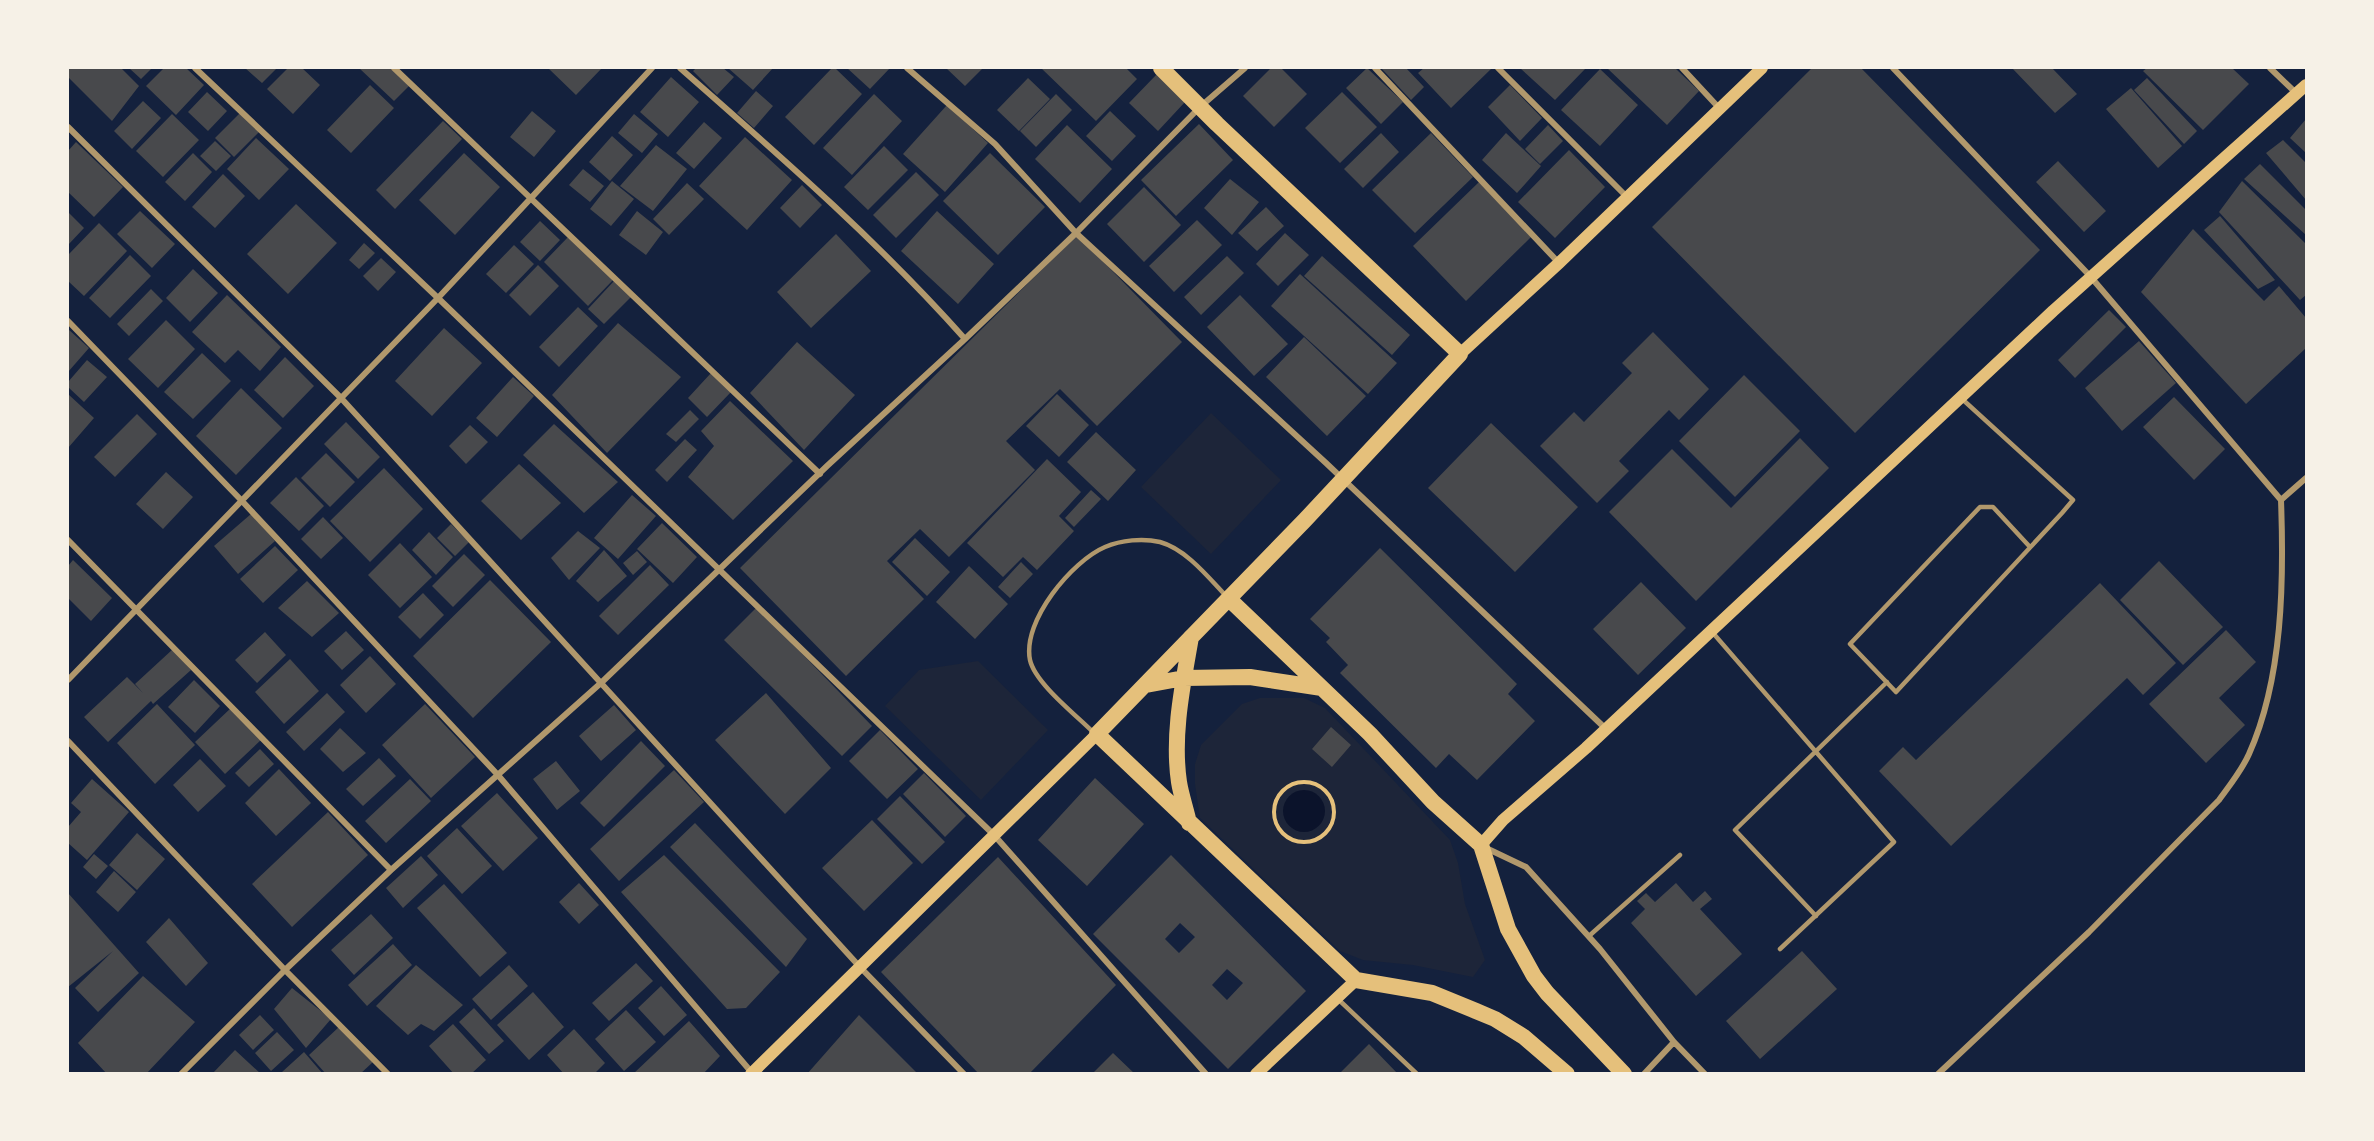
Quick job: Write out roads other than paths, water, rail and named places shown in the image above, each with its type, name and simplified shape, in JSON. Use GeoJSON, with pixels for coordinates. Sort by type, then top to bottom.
{"type":"FeatureCollection","features":[{"type":"Feature","properties":{"kind":"highway"},"geometry":{"type":"LineString","coordinates":[[1161,68],[1460,354],[1229,599],[1096,735],[1356,980],[1432,993],[1496,1019],[1524,1037],[1567,1074]]}},
{"type":"Feature","properties":{"kind":"highway"},"geometry":{"type":"LineString","coordinates":[[1229,599],[1370,734],[1433,802],[1481,846],[1508,929],[1534,976],[1547,993],[1624,1074]]}},
{"type":"Feature","properties":{"kind":"highway"},"geometry":{"type":"LineString","coordinates":[[1189,823],[1179,781],[1177,741],[1191,638]]}},
{"type":"Feature","properties":{"kind":"highway"},"geometry":{"type":"LineString","coordinates":[[1146,685],[1184,678],[1250,677],[1322,688]]}},
{"type":"Feature","properties":{"kind":"main road"},"geometry":{"type":"LineString","coordinates":[[1460,354],[1762,68]]}},
{"type":"Feature","properties":{"kind":"main road"},"geometry":{"type":"LineString","coordinates":[[1481,846],[1503,820],[1606,729],[2090,276],[2302,90]]}},
{"type":"Feature","properties":{"kind":"main road"},"geometry":{"type":"LineString","coordinates":[[752,1073],[1096,735]]}},
{"type":"Feature","properties":{"kind":"main road"},"geometry":{"type":"LineString","coordinates":[[1256,1074],[1356,980]]}},
{"type":"Feature","properties":{"kind":"street"},"geometry":{"type":"LineString","coordinates":[[195,68],[722,569],[994,835],[1206,1074]]}},
{"type":"Feature","properties":{"kind":"street"},"geometry":{"type":"LineString","coordinates":[[394,68],[820,474]]}},
{"type":"Feature","properties":{"kind":"street"},"geometry":{"type":"LineString","coordinates":[[68,680],[438,298],[652,68]]}},
{"type":"Feature","properties":{"kind":"street"},"geometry":{"type":"LineString","coordinates":[[680,68],[829,199],[903,272],[965,339]]}},
{"type":"Feature","properties":{"kind":"street"},"geometry":{"type":"LineString","coordinates":[[907,68],[995,144],[1076,233],[1343,479],[1606,729]]}},
{"type":"Feature","properties":{"kind":"street"},"geometry":{"type":"LineString","coordinates":[[181,1074],[285,970],[391,870],[602,682],[722,569],[1076,233],[1200,107],[1245,68]]}},
{"type":"Feature","properties":{"kind":"street"},"geometry":{"type":"LineString","coordinates":[[1375,68],[1559,262]]}},
{"type":"Feature","properties":{"kind":"street"},"geometry":{"type":"LineString","coordinates":[[1498,68],[1627,197]]}},
{"type":"Feature","properties":{"kind":"street"},"geometry":{"type":"LineString","coordinates":[[1682,68],[1720,109]]}},
{"type":"Feature","properties":{"kind":"street"},"geometry":{"type":"LineString","coordinates":[[1893,68],[2090,276],[2281,500],[2283,551],[2281,615],[2262,718],[2249,754],[2219,800],[2089,932],[1938,1074]]}},
{"type":"Feature","properties":{"kind":"street"},"geometry":{"type":"LineString","coordinates":[[2270,68],[2302,90]]}},
{"type":"Feature","properties":{"kind":"street"},"geometry":{"type":"LineString","coordinates":[[68,127],[341,398],[859,966],[964,1074]]}},
{"type":"Feature","properties":{"kind":"street"},"geometry":{"type":"LineString","coordinates":[[68,321],[242,501],[497,774],[752,1073]]}},
{"type":"Feature","properties":{"kind":"street"},"geometry":{"type":"LineString","coordinates":[[2281,500],[2307,478]]}},
{"type":"Feature","properties":{"kind":"street"},"geometry":{"type":"LineString","coordinates":[[68,540],[391,870]]}},
{"type":"Feature","properties":{"kind":"street"},"geometry":{"type":"LineString","coordinates":[[68,741],[285,970],[388,1074]]}},
{"type":"Feature","properties":{"kind":"street"},"geometry":{"type":"LineString","coordinates":[[1481,846],[1526,867],[1589,936],[1674,1042],[1705,1074]]}},
{"type":"Feature","properties":{"kind":"street"},"geometry":{"type":"LineString","coordinates":[[1644,1074],[1674,1042]]}},
{"type":"Feature","properties":{"kind":"lane"},"geometry":{"type":"LineString","coordinates":[[1961,398],[2073,500],[2030,547],[1896,692],[1850,644],[1980,507],[1993,507],[2030,547]]}},
{"type":"Feature","properties":{"kind":"lane"},"geometry":{"type":"LineString","coordinates":[[1096,735],[1039,677],[1030,661],[1030,646],[1034,628],[1050,598],[1066,576],[1084,560],[1106,547],[1136,540],[1161,543],[1183,554],[1229,599]]}},
{"type":"Feature","properties":{"kind":"lane"},"geometry":{"type":"LineString","coordinates":[[1711,631],[1894,842],[1780,949]]}},
{"type":"Feature","properties":{"kind":"lane"},"geometry":{"type":"LineString","coordinates":[[1816,916],[1735,830],[1887,682]]}},
{"type":"Feature","properties":{"kind":"lane"},"geometry":{"type":"LineString","coordinates":[[1589,936],[1680,855]]}},
{"type":"Feature","properties":{"kind":"lane"},"geometry":{"type":"LineString","coordinates":[[1337,998],[1417,1074]]}}]}
